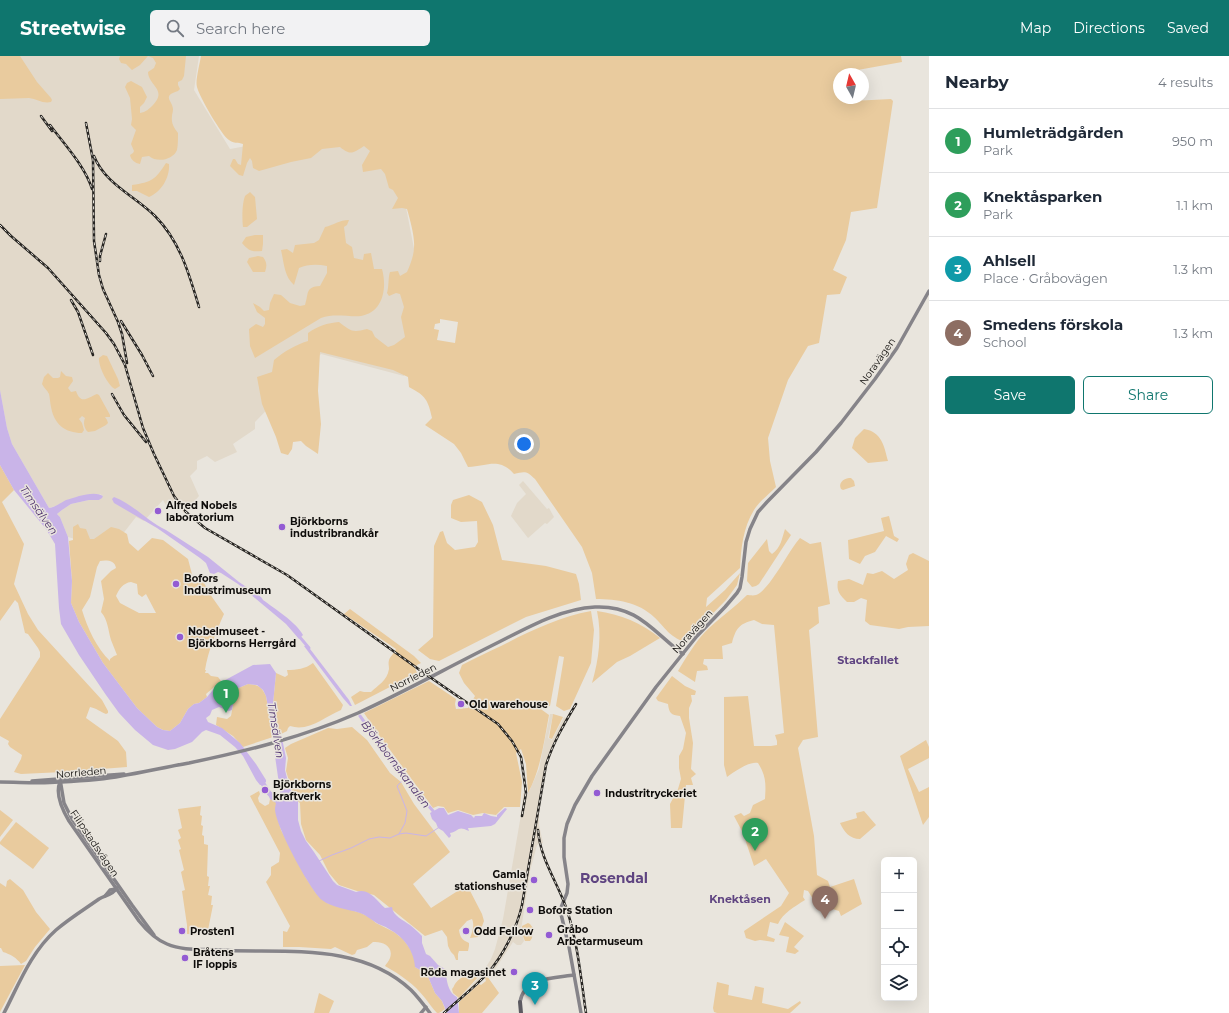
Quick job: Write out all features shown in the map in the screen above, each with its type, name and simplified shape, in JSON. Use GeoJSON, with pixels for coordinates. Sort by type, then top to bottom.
{"type":"FeatureCollection","features":[{"type":"Feature","properties":{"kind":"highway"},"geometry":{"type":"LineString","coordinates":[[520,1002],[521,1013]]}},
{"type":"Feature","properties":{"kind":"street","name":"Noravägen"},"geometry":{"type":"LineString","coordinates":[[581,1013],[569,947],[560,910],[568,888],[568,877],[563,846],[567,824],[575,805],[592,776],[648,698],[697,636],[734,598],[740,588],[745,547],[758,512],[825,442],[841,423],[897,348],[929,291]]}},
{"type":"Feature","properties":{"kind":"street","name":"Norrleden"},"geometry":{"type":"LineString","coordinates":[[0,782],[38,783],[121,776],[237,753],[285,740],[320,728],[356,713],[532,626],[556,616],[594,607],[624,611],[637,616],[683,654]]}},
{"type":"Feature","properties":{"kind":"street","name":"Filipstadsvägen"},"geometry":{"type":"LineString","coordinates":[[60,780],[62,784],[64,803],[69,814],[148,932],[167,944],[179,948],[314,952],[349,958],[374,967],[396,978],[411,990],[430,1013]]}},
{"type":"Feature","properties":{"kind":"street"},"geometry":{"type":"LineString","coordinates":[[4,1013],[33,959],[46,940],[64,923],[104,897],[110,890],[117,887]]}},
{"type":"Feature","properties":{"kind":"street"},"geometry":{"type":"LineString","coordinates":[[520,1002],[520,998],[525,990],[534,983],[574,975]]}},
{"type":"Feature","properties":{"kind":"street"},"geometry":{"type":"LineString","coordinates":[[421,1013],[426,1007]]}},
{"type":"Feature","properties":{"kind":"shaded area"},"geometry":{"type":"Polygon","coordinates":[[[0,56],[199,56],[194,90],[230,149],[389,120],[417,264],[415,340],[404,376],[321,354],[255,422],[255,429],[233,444],[237,452],[215,462],[207,456],[197,461],[197,469],[190,476],[199,496],[184,513],[177,504],[167,507],[163,500],[144,521],[136,517],[111,549],[68,537],[60,517],[57,514],[71,504],[89,500],[99,500],[103,496],[100,494],[95,494],[49,508],[12,444],[7,428],[0,390],[0,56]]]}},
{"type":"Feature","properties":{"kind":"shaded area"},"geometry":{"type":"Polygon","coordinates":[[[0,56],[20,56],[37,82],[51,98],[51,102],[43,102],[29,98],[0,99],[0,56]]]}},
{"type":"Feature","properties":{"kind":"shaded area"},"geometry":{"type":"Polygon","coordinates":[[[120,56],[148,56],[140,65],[132,70],[126,64],[121,63],[119,59],[120,56]]]}},
{"type":"Feature","properties":{"kind":"shaded area"},"geometry":{"type":"Polygon","coordinates":[[[148,56],[186,56],[184,76],[182,80],[178,82],[180,89],[169,97],[173,106],[172,123],[178,133],[177,150],[172,156],[160,160],[149,156],[142,157],[140,164],[136,163],[130,155],[134,151],[131,144],[136,130],[131,125],[132,119],[130,98],[125,87],[127,83],[131,81],[142,87],[147,97],[140,107],[140,113],[149,109],[157,100],[159,95],[158,91],[151,81],[148,72],[154,68],[156,63],[153,58],[148,56]]]}},
{"type":"Feature","properties":{"kind":"shaded area"},"geometry":{"type":"Polygon","coordinates":[[[201,56],[901,56],[902,62],[869,68],[833,68],[833,104],[869,104],[869,100],[891,99],[893,101],[877,208],[851,212],[846,240],[833,270],[847,277],[840,294],[827,295],[819,343],[808,346],[788,380],[768,438],[770,461],[776,487],[759,504],[750,517],[743,538],[740,568],[707,598],[706,607],[725,590],[740,573],[737,585],[726,600],[685,642],[679,640],[671,634],[654,617],[641,608],[627,602],[596,599],[592,573],[582,547],[535,479],[526,472],[514,474],[509,469],[498,464],[468,467],[461,453],[454,444],[425,425],[432,418],[429,407],[423,396],[409,387],[408,377],[393,370],[320,352],[318,391],[321,424],[318,454],[301,441],[293,442],[292,449],[288,455],[281,453],[262,404],[257,377],[272,372],[274,360],[290,349],[308,341],[308,333],[315,328],[327,324],[339,322],[355,331],[367,329],[372,331],[375,337],[388,347],[394,345],[405,337],[401,317],[404,307],[400,294],[396,293],[389,296],[387,293],[390,272],[398,271],[400,276],[407,272],[411,263],[414,247],[412,228],[407,209],[392,209],[398,198],[393,190],[389,188],[385,174],[381,169],[363,172],[362,165],[370,151],[364,146],[352,152],[347,152],[340,147],[322,149],[311,158],[259,171],[253,168],[250,158],[243,176],[239,175],[230,166],[233,159],[241,165],[243,144],[229,140],[216,124],[197,87],[197,76],[201,56]],[[440,319],[440,323],[435,324],[434,329],[439,330],[437,340],[455,343],[458,322],[440,319]]]}},
{"type":"Feature","properties":{"kind":"shaded area"},"geometry":{"type":"Polygon","coordinates":[[[166,163],[169,164],[168,174],[164,184],[157,192],[149,197],[137,191],[132,191],[132,185],[144,183],[156,177],[166,163]]]}},
{"type":"Feature","properties":{"kind":"shaded area"},"geometry":{"type":"Polygon","coordinates":[[[250,192],[255,197],[257,219],[247,227],[243,227],[242,212],[244,199],[250,192]]]}},
{"type":"Feature","properties":{"kind":"shaded area"},"geometry":{"type":"Polygon","coordinates":[[[349,220],[347,225],[344,227],[346,243],[352,247],[354,258],[363,260],[364,254],[371,253],[374,269],[382,269],[384,291],[375,310],[369,314],[361,316],[336,315],[321,318],[255,358],[250,346],[249,329],[256,324],[263,327],[265,324],[265,318],[257,312],[253,303],[264,311],[269,310],[274,294],[281,295],[290,303],[300,306],[305,305],[308,291],[312,288],[320,286],[327,273],[327,266],[313,265],[299,268],[294,285],[286,273],[281,250],[287,249],[293,253],[295,245],[314,243],[319,240],[325,227],[349,220]]]}},
{"type":"Feature","properties":{"kind":"shaded area"},"geometry":{"type":"Polygon","coordinates":[[[263,235],[262,251],[250,250],[242,243],[246,237],[263,235]]]}},
{"type":"Feature","properties":{"kind":"shaded area"},"geometry":{"type":"Polygon","coordinates":[[[258,256],[263,257],[265,261],[265,272],[253,272],[247,262],[249,258],[258,256]]]}},
{"type":"Feature","properties":{"kind":"shaded area"},"geometry":{"type":"Polygon","coordinates":[[[103,355],[107,356],[118,379],[120,386],[115,389],[109,384],[100,366],[99,358],[103,355]]]}},
{"type":"Feature","properties":{"kind":"shaded area"},"geometry":{"type":"Polygon","coordinates":[[[61,371],[66,376],[72,377],[73,381],[68,388],[71,392],[76,391],[80,398],[85,399],[97,394],[99,395],[110,415],[110,417],[105,417],[108,423],[106,425],[95,431],[88,432],[84,425],[85,418],[82,416],[79,419],[84,430],[82,433],[76,433],[66,429],[58,423],[52,413],[49,394],[42,384],[44,377],[48,373],[53,378],[58,378],[60,377],[61,371]]]}},
{"type":"Feature","properties":{"kind":"shaded area"},"geometry":{"type":"Polygon","coordinates":[[[864,429],[875,433],[881,440],[888,461],[868,463],[852,448],[855,438],[864,429]]]}},
{"type":"Feature","properties":{"kind":"shaded area"},"geometry":{"type":"Polygon","coordinates":[[[0,465],[14,490],[2,502],[24,544],[14,584],[28,614],[38,630],[102,700],[108,713],[106,714],[90,707],[86,718],[118,741],[126,752],[127,767],[21,774],[14,772],[22,755],[10,747],[8,744],[9,741],[0,736],[0,719],[40,657],[40,652],[28,634],[25,633],[18,603],[15,600],[0,621],[0,465]]]}},
{"type":"Feature","properties":{"kind":"shaded area"},"geometry":{"type":"Polygon","coordinates":[[[849,478],[854,481],[855,486],[843,490],[841,489],[840,485],[842,482],[849,478]]]}},
{"type":"Feature","properties":{"kind":"shaded area"},"geometry":{"type":"Polygon","coordinates":[[[523,481],[547,509],[549,508],[554,517],[528,538],[511,516],[517,503],[526,494],[519,485],[523,481]]]}},
{"type":"Feature","properties":{"kind":"shaded area"},"geometry":{"type":"Polygon","coordinates":[[[469,495],[482,502],[493,525],[502,560],[546,566],[576,574],[581,600],[526,617],[439,661],[430,659],[418,650],[433,637],[434,546],[440,532],[443,531],[447,543],[455,550],[475,547],[478,542],[477,521],[461,522],[451,518],[451,505],[453,500],[469,495]]]}},
{"type":"Feature","properties":{"kind":"shaded area"},"geometry":{"type":"Polygon","coordinates":[[[889,516],[894,536],[899,539],[897,542],[886,536],[875,552],[865,556],[860,564],[849,559],[848,540],[884,531],[881,518],[889,516]]]}},
{"type":"Feature","properties":{"kind":"shaded area"},"geometry":{"type":"Polygon","coordinates":[[[78,524],[80,528],[86,529],[90,539],[94,539],[111,527],[119,529],[127,534],[129,543],[138,551],[152,538],[163,540],[188,559],[193,578],[200,576],[224,614],[210,649],[205,670],[205,673],[218,677],[221,681],[206,694],[207,697],[188,709],[180,723],[170,731],[157,727],[137,708],[103,663],[79,622],[71,603],[72,581],[69,541],[73,540],[73,527],[78,524]],[[100,561],[97,567],[90,597],[82,610],[93,637],[110,661],[110,659],[117,655],[101,612],[104,599],[101,581],[116,568],[112,562],[100,561]],[[131,582],[124,585],[117,593],[116,596],[120,603],[139,613],[156,613],[146,594],[142,597],[138,594],[137,584],[131,582]]]}},
{"type":"Feature","properties":{"kind":"shaded area"},"geometry":{"type":"Polygon","coordinates":[[[785,529],[791,535],[759,584],[752,587],[747,581],[748,563],[767,539],[769,551],[772,554],[775,552],[781,543],[785,529]]]}},
{"type":"Feature","properties":{"kind":"shaded area"},"geometry":{"type":"Polygon","coordinates":[[[800,538],[810,544],[821,542],[830,604],[818,607],[819,623],[809,630],[818,737],[803,740],[798,748],[814,836],[817,875],[828,881],[830,887],[854,879],[862,904],[841,916],[839,911],[816,904],[808,891],[804,890],[803,897],[805,900],[786,913],[778,924],[770,922],[767,936],[775,939],[774,942],[760,940],[755,941],[746,938],[744,931],[781,906],[789,893],[766,859],[754,866],[743,833],[734,816],[741,813],[744,816],[750,813],[753,805],[765,799],[765,784],[763,772],[758,763],[746,765],[727,777],[724,765],[724,697],[748,696],[754,746],[777,745],[775,735],[784,733],[774,625],[762,624],[754,620],[739,627],[732,643],[722,646],[723,659],[704,659],[703,664],[707,666],[708,670],[697,671],[695,682],[678,671],[697,641],[710,627],[747,595],[756,595],[767,586],[800,538]]]}},
{"type":"Feature","properties":{"kind":"shaded area"},"geometry":{"type":"Polygon","coordinates":[[[913,553],[929,561],[929,626],[899,629],[870,625],[865,621],[867,600],[861,598],[854,602],[847,602],[839,593],[838,581],[849,579],[863,585],[867,573],[873,574],[882,571],[894,579],[908,570],[906,564],[909,555],[913,553]]]}},
{"type":"Feature","properties":{"kind":"shaded area"},"geometry":{"type":"Polygon","coordinates":[[[350,609],[414,656],[421,663],[415,668],[417,673],[355,705],[351,697],[360,691],[371,692],[384,680],[389,669],[389,660],[396,649],[344,614],[350,609]]]}},
{"type":"Feature","properties":{"kind":"shaded area"},"geometry":{"type":"Polygon","coordinates":[[[591,611],[594,630],[591,663],[570,709],[564,711],[556,706],[564,657],[559,656],[550,706],[538,707],[549,715],[539,765],[528,793],[526,764],[521,749],[516,753],[522,782],[520,807],[504,807],[496,815],[483,813],[473,815],[458,810],[448,813],[444,807],[438,806],[433,808],[364,713],[429,681],[456,699],[456,709],[468,708],[475,696],[464,683],[459,673],[462,665],[545,625],[591,611]]]}},
{"type":"Feature","properties":{"kind":"shaded area"},"geometry":{"type":"Polygon","coordinates":[[[597,611],[614,614],[630,620],[646,628],[660,638],[617,662],[592,683],[599,647],[599,620],[597,611]]]}},
{"type":"Feature","properties":{"kind":"shaded area"},"geometry":{"type":"Polygon","coordinates":[[[313,663],[343,705],[341,710],[316,723],[304,727],[290,726],[287,731],[279,735],[274,717],[273,704],[276,673],[285,677],[288,675],[287,670],[301,669],[313,663]]]}},
{"type":"Feature","properties":{"kind":"shaded area"},"geometry":{"type":"Polygon","coordinates":[[[672,676],[685,686],[696,691],[695,695],[691,695],[692,701],[689,708],[689,718],[693,743],[691,769],[696,774],[691,778],[693,785],[686,785],[682,828],[671,828],[670,804],[678,789],[681,779],[679,756],[683,749],[686,733],[680,716],[674,715],[669,710],[668,704],[658,701],[656,698],[672,676]]]}},
{"type":"Feature","properties":{"kind":"shaded area"},"geometry":{"type":"Polygon","coordinates":[[[248,684],[259,687],[266,696],[273,737],[243,747],[233,736],[216,725],[217,717],[227,719],[231,716],[236,689],[248,684]]]}},
{"type":"Feature","properties":{"kind":"shaded area","name":"Bofors Station"},"geometry":{"type":"Polygon","coordinates":[[[550,714],[553,714],[548,738],[552,740],[564,717],[567,719],[558,735],[546,769],[539,811],[539,825],[543,843],[537,845],[530,871],[521,930],[524,941],[521,945],[517,945],[513,942],[492,974],[486,967],[495,949],[503,919],[522,809],[523,793],[528,794],[539,769],[550,714]]]}},
{"type":"Feature","properties":{"kind":"shaded area"},"geometry":{"type":"Polygon","coordinates":[[[553,714],[563,717],[552,739],[549,738],[553,714]]]}},
{"type":"Feature","properties":{"kind":"shaded area"},"geometry":{"type":"Polygon","coordinates":[[[352,727],[367,740],[390,773],[401,782],[414,804],[450,852],[413,884],[431,908],[467,885],[482,914],[484,921],[478,937],[470,938],[473,927],[472,919],[467,921],[459,930],[460,935],[469,943],[469,946],[468,951],[459,951],[458,960],[456,960],[451,952],[448,946],[447,937],[442,930],[425,936],[374,895],[339,885],[329,873],[320,855],[306,840],[301,824],[300,803],[294,797],[286,771],[288,758],[285,748],[328,728],[337,729],[352,727]]]}},
{"type":"Feature","properties":{"kind":"shaded area"},"geometry":{"type":"Polygon","coordinates":[[[926,740],[929,747],[929,758],[908,769],[919,792],[929,787],[929,817],[923,825],[900,756],[926,740]]]}},
{"type":"Feature","properties":{"kind":"shaded area"},"geometry":{"type":"Polygon","coordinates":[[[259,791],[259,802],[265,806],[269,804],[270,799],[275,801],[281,830],[306,878],[316,893],[327,903],[361,913],[394,932],[403,939],[415,958],[415,967],[427,974],[435,993],[442,1001],[445,1009],[437,1013],[412,984],[385,966],[390,959],[391,954],[389,947],[383,943],[373,942],[367,947],[357,950],[355,954],[352,955],[335,947],[331,949],[283,947],[283,931],[287,932],[290,926],[266,882],[271,875],[271,867],[279,862],[280,853],[250,796],[259,791]]]}},
{"type":"Feature","properties":{"kind":"shaded area"},"geometry":{"type":"Polygon","coordinates":[[[201,806],[201,825],[203,826],[202,835],[204,836],[204,844],[208,845],[207,876],[209,877],[208,886],[210,886],[208,895],[212,896],[211,905],[213,905],[207,935],[187,934],[182,891],[185,890],[181,872],[184,870],[178,840],[181,838],[178,830],[182,828],[178,809],[201,806]]]}},
{"type":"Feature","properties":{"kind":"shaded area"},"geometry":{"type":"Polygon","coordinates":[[[0,810],[13,820],[0,837],[0,810]]]}},
{"type":"Feature","properties":{"kind":"shaded area"},"geometry":{"type":"Polygon","coordinates":[[[864,811],[876,825],[860,839],[853,838],[845,832],[840,823],[857,818],[856,813],[864,811]]]}},
{"type":"Feature","properties":{"kind":"shaded area"},"geometry":{"type":"Polygon","coordinates":[[[16,822],[49,848],[33,869],[0,844],[16,822]]]}},
{"type":"Feature","properties":{"kind":"shaded area"},"geometry":{"type":"Polygon","coordinates":[[[10,879],[23,890],[36,912],[50,929],[26,961],[21,964],[13,956],[3,952],[0,948],[0,883],[6,887],[7,881],[10,879]]]}},
{"type":"Feature","properties":{"kind":"shaded area"},"geometry":{"type":"Polygon","coordinates":[[[785,922],[804,936],[794,947],[799,951],[795,954],[786,952],[789,937],[779,935],[785,922]]]}},
{"type":"Feature","properties":{"kind":"shaded area"},"geometry":{"type":"Polygon","coordinates":[[[528,923],[533,928],[532,938],[530,941],[525,941],[522,934],[522,926],[528,923]]]}},
{"type":"Feature","properties":{"kind":"shaded area"},"geometry":{"type":"Polygon","coordinates":[[[25,965],[0,1012],[0,966],[25,965]]]}},
{"type":"Feature","properties":{"kind":"shaded area"},"geometry":{"type":"Polygon","coordinates":[[[471,972],[480,972],[479,976],[459,998],[453,993],[452,989],[458,981],[471,972]]]}},
{"type":"Feature","properties":{"kind":"shaded area"},"geometry":{"type":"Polygon","coordinates":[[[484,972],[487,975],[462,998],[461,997],[484,972]]]}},
{"type":"Feature","properties":{"kind":"shaded area"},"geometry":{"type":"Polygon","coordinates":[[[487,976],[499,993],[482,1013],[459,1013],[459,1002],[479,984],[481,985],[486,981],[485,978],[487,976]]]}},
{"type":"Feature","properties":{"kind":"shaded area"},"geometry":{"type":"Polygon","coordinates":[[[717,982],[729,985],[728,995],[752,1000],[755,986],[764,988],[762,1003],[788,1009],[800,1001],[801,1003],[790,1013],[717,1013],[714,1012],[713,1008],[717,982]]]}},
{"type":"Feature","properties":{"kind":"shaded area"},"geometry":{"type":"Polygon","coordinates":[[[319,993],[334,1001],[329,1013],[314,1013],[319,993]]]}},
{"type":"Feature","properties":{"kind":"water","name":"Timsälven"},"geometry":{"type":"Polygon","coordinates":[[[0,390],[7,428],[12,444],[49,508],[66,500],[85,495],[99,494],[103,496],[99,500],[89,500],[71,504],[57,514],[60,517],[68,537],[72,581],[71,603],[79,622],[103,663],[137,708],[157,727],[170,731],[180,723],[188,709],[207,697],[218,684],[253,665],[270,664],[276,673],[273,704],[274,717],[283,743],[286,758],[285,770],[287,778],[291,791],[298,799],[298,820],[306,841],[337,885],[356,892],[365,891],[369,893],[385,908],[392,907],[396,915],[412,926],[422,936],[422,943],[426,954],[445,969],[449,989],[457,997],[459,1013],[447,1013],[442,1001],[435,993],[427,974],[415,967],[413,955],[404,940],[394,932],[362,914],[326,903],[317,894],[302,871],[281,829],[275,809],[276,803],[270,799],[268,794],[270,793],[277,797],[280,795],[280,791],[275,745],[266,696],[263,690],[257,685],[248,684],[236,689],[232,710],[229,711],[219,707],[212,710],[210,715],[206,718],[208,722],[222,728],[240,743],[266,780],[266,782],[262,785],[260,785],[256,780],[243,756],[235,747],[220,735],[206,730],[192,742],[175,749],[168,750],[153,745],[135,730],[119,713],[79,655],[61,624],[55,544],[46,529],[14,490],[0,465],[0,390]]]}},
{"type":"Feature","properties":{"kind":"water"},"geometry":{"type":"Polygon","coordinates":[[[114,497],[121,500],[208,557],[285,616],[300,630],[303,635],[299,639],[286,624],[238,584],[221,573],[210,573],[206,563],[200,558],[157,528],[114,503],[112,499],[114,497]]]}},
{"type":"Feature","properties":{"kind":"water"},"geometry":{"type":"Polygon","coordinates":[[[307,645],[352,706],[350,706],[343,698],[304,646],[307,645]]]}},
{"type":"Feature","properties":{"kind":"water"},"geometry":{"type":"Polygon","coordinates":[[[439,808],[444,808],[448,815],[458,811],[471,815],[474,818],[475,816],[482,816],[484,813],[497,817],[497,815],[505,808],[507,809],[495,824],[491,826],[468,828],[469,831],[460,828],[450,833],[451,836],[449,838],[438,828],[430,813],[439,808]]]}},
{"type":"Feature","properties":{"kind":"waterway","name":"Björkbornskanalen"},"geometry":{"type":"LineString","coordinates":[[298,635],[309,648]]}},
{"type":"Feature","properties":{"kind":"waterway","name":"Björkbornskanalen"},"geometry":{"type":"LineString","coordinates":[[360,716],[404,777],[433,811]]}},
{"type":"Feature","properties":{"kind":"waterway"},"geometry":{"type":"LineString","coordinates":[[260,779],[273,797]]}},
{"type":"Feature","properties":{"kind":"waterway"},"geometry":{"type":"LineString","coordinates":[[399,834],[405,823],[407,811],[397,786],[401,782]]}},
{"type":"Feature","properties":{"kind":"waterway"},"geometry":{"type":"LineString","coordinates":[[319,861],[369,839],[379,837],[390,838],[406,833],[426,836],[438,828]]}},
{"type":"Feature","properties":{"kind":"railway"},"geometry":{"type":"LineString","coordinates":[[41,116],[52,131]]}},
{"type":"Feature","properties":{"kind":"railway"},"geometry":{"type":"LineString","coordinates":[[86,123],[93,160],[94,241],[99,275],[103,289],[122,334],[127,363]]}},
{"type":"Feature","properties":{"kind":"railway"},"geometry":{"type":"LineString","coordinates":[[50,125],[79,164],[89,180],[92,189]]}},
{"type":"Feature","properties":{"kind":"railway"},"geometry":{"type":"LineString","coordinates":[[94,156],[105,174],[155,216],[171,236],[183,258],[199,307]]}},
{"type":"Feature","properties":{"kind":"railway"},"geometry":{"type":"LineString","coordinates":[[0,225],[48,268],[114,344],[125,365],[143,428],[154,454],[174,496],[186,512],[205,528],[287,575],[498,724],[512,741],[521,757],[526,793],[522,816]]}},
{"type":"Feature","properties":{"kind":"railway"},"geometry":{"type":"LineString","coordinates":[[100,261],[106,234]]}},
{"type":"Feature","properties":{"kind":"railway"},"geometry":{"type":"LineString","coordinates":[[71,300],[78,312],[93,355]]}},
{"type":"Feature","properties":{"kind":"railway"},"geometry":{"type":"LineString","coordinates":[[121,321],[153,376]]}},
{"type":"Feature","properties":{"kind":"railway"},"geometry":{"type":"LineString","coordinates":[[112,394],[124,415],[146,442]]}},
{"type":"Feature","properties":{"kind":"railway"},"geometry":{"type":"LineString","coordinates":[[444,1013],[493,967],[499,959],[513,932],[522,905],[546,765],[555,741],[576,704]]}},
{"type":"Feature","properties":{"kind":"railway"},"geometry":{"type":"LineString","coordinates":[[538,830],[542,851],[571,923],[579,962],[586,1013]]}},
{"type":"Feature","properties":{"kind":"place","name":"Alfred Nobels laboratorium"},"geometry":{"type":"Point","coordinates":[158,511]}},
{"type":"Feature","properties":{"kind":"place","name":"Björkborns industribrandkår"},"geometry":{"type":"Point","coordinates":[282,527]}},
{"type":"Feature","properties":{"kind":"place","name":"Bofors Industrimuseum"},"geometry":{"type":"Point","coordinates":[176,584]}},
{"type":"Feature","properties":{"kind":"place","name":"Nobelmuseet - Björkborns Herrgård"},"geometry":{"type":"Point","coordinates":[180,637]}},
{"type":"Feature","properties":{"kind":"place","name":"Old warehouse"},"geometry":{"type":"Point","coordinates":[461,704]}},
{"type":"Feature","properties":{"kind":"place","name":"Humleträdgården"},"geometry":{"type":"Point","coordinates":[226,713]}},
{"type":"Feature","properties":{"kind":"place","name":"Björkborns kraftverk"},"geometry":{"type":"Point","coordinates":[265,790]}},
{"type":"Feature","properties":{"kind":"place","name":"Industritryckeriet"},"geometry":{"type":"Point","coordinates":[597,793]}},
{"type":"Feature","properties":{"kind":"place","name":"Knektåsparken"},"geometry":{"type":"Point","coordinates":[755,851]}},
{"type":"Feature","properties":{"kind":"place","name":"Gamla stationshuset"},"geometry":{"type":"Point","coordinates":[534,880]}},
{"type":"Feature","properties":{"kind":"place","name":"Bofors Station"},"geometry":{"type":"Point","coordinates":[530,910]}},
{"type":"Feature","properties":{"kind":"place","name":"Smedens förskola"},"geometry":{"type":"Point","coordinates":[825,919]}},
{"type":"Feature","properties":{"kind":"place","name":"Prosten1"},"geometry":{"type":"Point","coordinates":[182,931]}},
{"type":"Feature","properties":{"kind":"place","name":"Odd Fellow"},"geometry":{"type":"Point","coordinates":[466,931]}},
{"type":"Feature","properties":{"kind":"place","name":"Gråbo Arbetarmuseum"},"geometry":{"type":"Point","coordinates":[549,935]}},
{"type":"Feature","properties":{"kind":"place","name":"Bråtens IF loppis"},"geometry":{"type":"Point","coordinates":[185,958]}},
{"type":"Feature","properties":{"kind":"place","name":"Röda magasinet"},"geometry":{"type":"Point","coordinates":[514,972]}},
{"type":"Feature","properties":{"kind":"place","name":"Ahlsell"},"geometry":{"type":"Point","coordinates":[535,1005]}},
{"type":"Feature","properties":{"kind":"district","name":"Stackfallet"},"geometry":{"type":"Point","coordinates":[868,660]}},
{"type":"Feature","properties":{"kind":"district","name":"Rosendal"},"geometry":{"type":"Point","coordinates":[614,878]}},
{"type":"Feature","properties":{"kind":"district","name":"Knektåsen"},"geometry":{"type":"Point","coordinates":[740,899]}}]}
